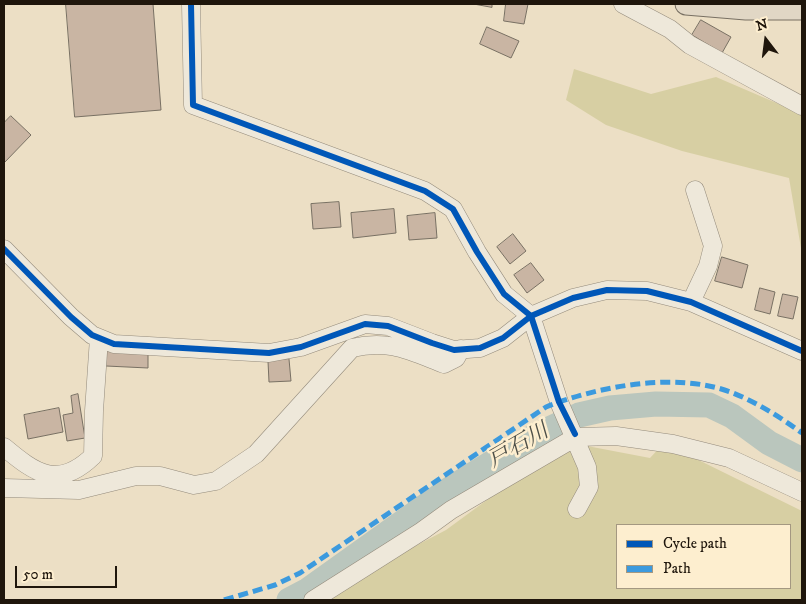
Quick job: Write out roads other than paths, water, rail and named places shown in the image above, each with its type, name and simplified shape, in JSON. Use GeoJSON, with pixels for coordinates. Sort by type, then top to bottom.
{"type":"FeatureCollection","features":[{"type":"Feature","properties":{"kind":"main road"},"geometry":{"type":"LineString","coordinates":[[686,4],[802,9]]}},
{"type":"Feature","properties":{"kind":"street"},"geometry":{"type":"LineString","coordinates":[[191,4],[193,105],[424,191],[453,209],[477,252],[504,294],[531,316],[561,405],[587,467],[589,487],[577,509]]}},
{"type":"Feature","properties":{"kind":"street"},"geometry":{"type":"LineString","coordinates":[[623,4],[670,29],[690,45],[802,106]]}},
{"type":"Feature","properties":{"kind":"street"},"geometry":{"type":"LineString","coordinates":[[691,302],[708,266],[713,246],[695,190]]}},
{"type":"Feature","properties":{"kind":"street"},"geometry":{"type":"LineString","coordinates":[[4,249],[71,317],[92,335],[114,344],[269,353],[301,347],[365,324],[388,326],[432,343],[460,349],[480,348],[502,338],[531,316],[574,298],[608,290],[647,291],[691,302],[802,351]]}},
{"type":"Feature","properties":{"kind":"street"},"geometry":{"type":"LineString","coordinates":[[4,448],[27,467],[44,476],[63,473],[83,466],[93,456],[99,338]]}},
{"type":"Feature","properties":{"kind":"street"},"geometry":{"type":"LineString","coordinates":[[4,488],[79,490],[136,476],[160,476],[194,485],[216,481],[256,454],[352,348],[372,343],[396,346],[444,364],[456,358],[460,349]]}},
{"type":"Feature","properties":{"kind":"street"},"geometry":{"type":"LineString","coordinates":[[313,600],[422,531],[451,510],[575,436],[616,436],[673,444],[729,458],[802,492]]}},
{"type":"Feature","properties":{"kind":"waterway","name":"戸石川"},"geometry":{"type":"LineString","coordinates":[[289,600],[308,590],[448,490],[536,435],[579,415],[610,408],[656,404],[709,405],[732,416],[769,443],[802,460]]}}]}
